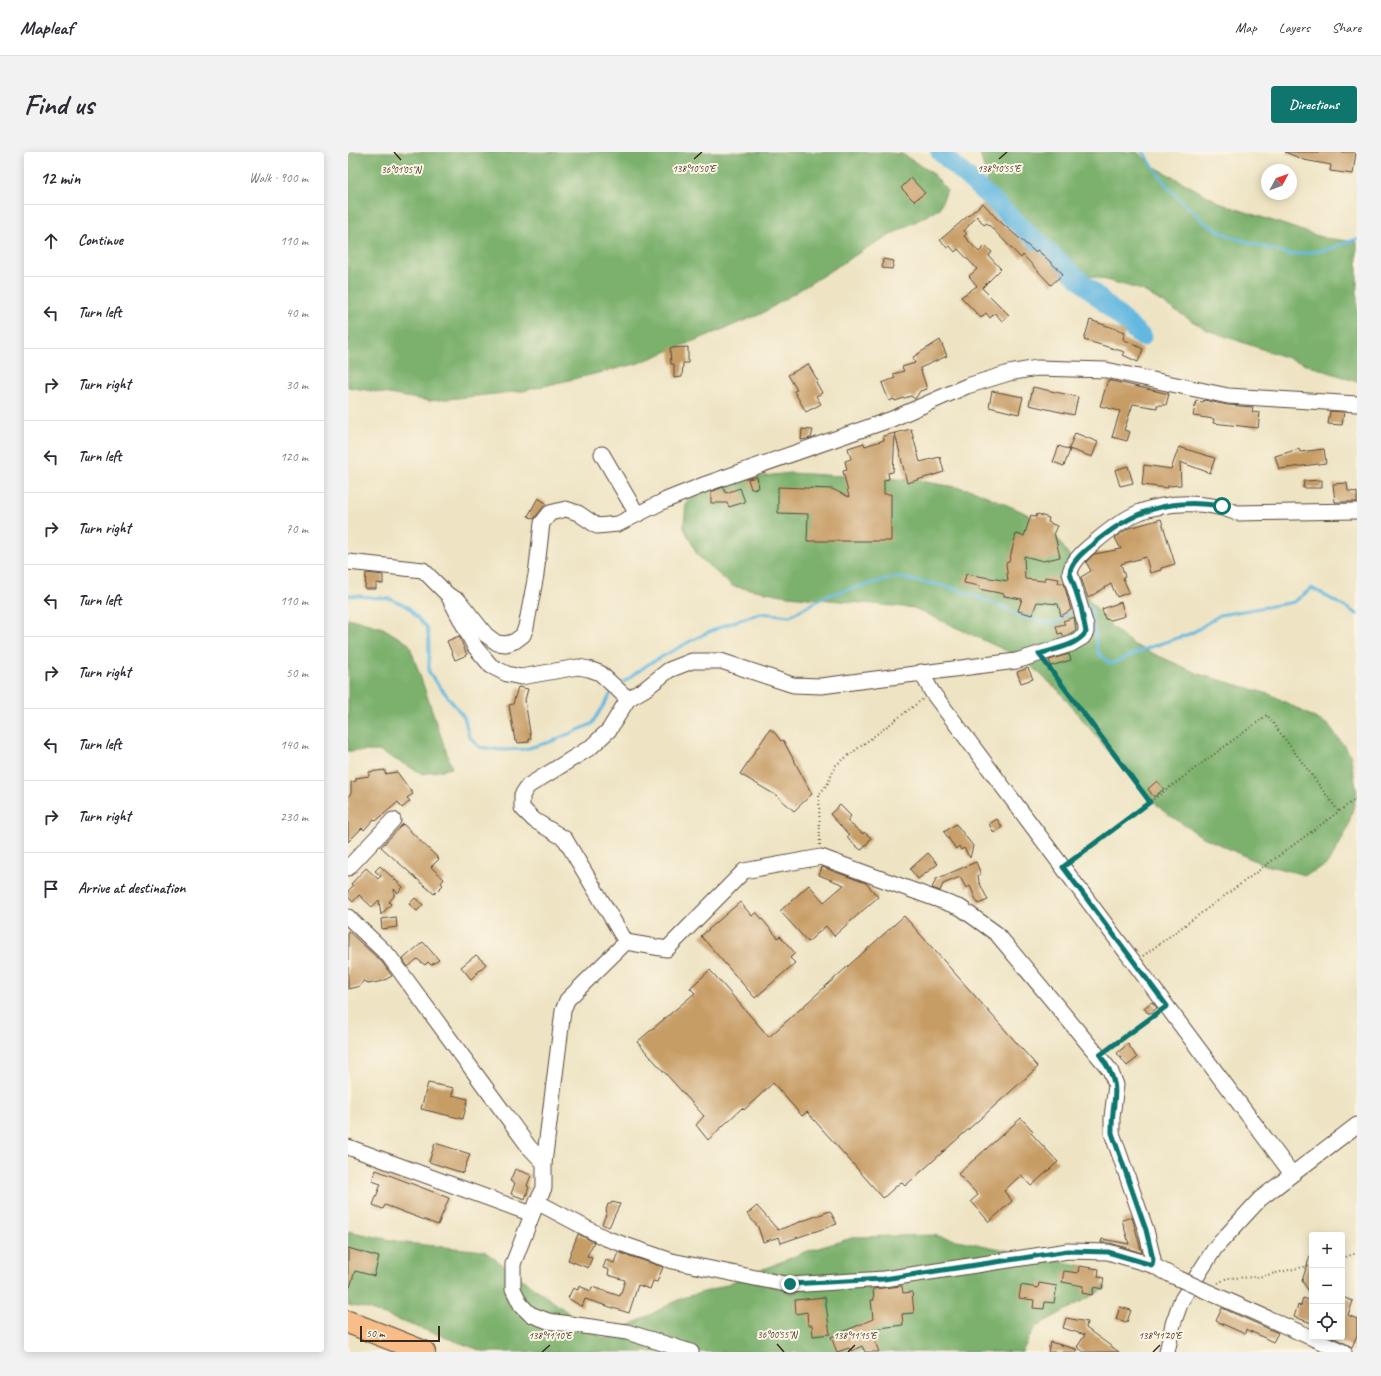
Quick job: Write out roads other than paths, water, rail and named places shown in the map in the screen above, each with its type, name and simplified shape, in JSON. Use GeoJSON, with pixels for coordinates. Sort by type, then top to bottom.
{"type":"FeatureCollection","features":[{"type":"Feature","properties":{"kind":"highway"},"geometry":{"type":"LineString","coordinates":[[348,1322],[424,1352]]}},
{"type":"Feature","properties":{"kind":"street"},"geometry":{"type":"LineString","coordinates":[[348,562],[423,570],[448,595],[459,601],[486,635],[497,644],[506,644],[523,636],[536,575],[542,523],[550,513],[566,509],[578,513],[597,526],[618,524],[666,500],[706,484],[892,419],[967,386],[1009,373],[1037,368],[1106,370],[1228,396],[1346,402],[1357,404]]}},
{"type":"Feature","properties":{"kind":"street"},"geometry":{"type":"LineString","coordinates":[[602,454],[637,514]]}},
{"type":"Feature","properties":{"kind":"street"},"geometry":{"type":"LineString","coordinates":[[1152,1265],[1153,1259],[1146,1230],[1112,1133],[1112,1117],[1116,1085],[1110,1070],[1100,1055],[997,934],[960,908],[821,857],[744,871],[667,949],[626,942],[565,839],[534,820],[522,808],[522,795],[528,786],[591,747],[609,730],[628,699],[645,689],[669,670],[692,661],[721,661],[793,686],[821,686],[1016,661],[1071,644],[1083,637],[1086,632],[1086,626],[1070,573],[1070,568],[1082,553],[1112,528],[1140,512],[1163,506],[1207,504],[1222,506],[1237,512],[1357,511]]}},
{"type":"Feature","properties":{"kind":"street"},"geometry":{"type":"LineString","coordinates":[[448,595],[475,647],[490,666],[507,674],[521,677],[578,667],[589,669],[600,673],[628,699]]}},
{"type":"Feature","properties":{"kind":"street"},"geometry":{"type":"LineString","coordinates":[[921,672],[932,692],[1292,1174]]}},
{"type":"Feature","properties":{"kind":"street"},"geometry":{"type":"LineString","coordinates":[[348,868],[393,820]]}},
{"type":"Feature","properties":{"kind":"street"},"geometry":{"type":"LineString","coordinates":[[348,917],[389,956],[529,1147],[544,1163]]}},
{"type":"Feature","properties":{"kind":"street"},"geometry":{"type":"LineString","coordinates":[[626,942],[567,1000],[565,1005],[544,1163],[544,1188],[534,1208],[514,1264],[513,1289],[521,1305],[530,1314],[548,1321],[627,1332],[691,1352]]}},
{"type":"Feature","properties":{"kind":"street"},"geometry":{"type":"LineString","coordinates":[[1167,1352],[1172,1324],[1181,1301],[1215,1248],[1260,1199],[1357,1125]]}},
{"type":"Feature","properties":{"kind":"street"},"geometry":{"type":"LineString","coordinates":[[348,1147],[534,1208],[605,1238],[672,1262],[790,1284],[884,1279],[1068,1251],[1108,1252],[1152,1265],[1173,1276],[1344,1352]]}},
{"type":"Feature","properties":{"kind":"waterway"},"geometry":{"type":"LineString","coordinates":[[940,152],[1142,337]]}},
{"type":"Feature","properties":{"kind":"waterway"},"geometry":{"type":"LineString","coordinates":[[1143,152],[1170,190],[1205,223],[1231,237],[1291,255],[1325,250],[1357,239]]}},
{"type":"Feature","properties":{"kind":"waterway"},"geometry":{"type":"LineString","coordinates":[[624,682],[647,665],[696,638],[725,625],[760,613],[790,616],[828,595],[896,577],[949,587],[997,604],[1023,617],[1047,623],[1056,623],[1073,609]]}},
{"type":"Feature","properties":{"kind":"waterway"},"geometry":{"type":"LineString","coordinates":[[1087,604],[1091,608],[1098,653],[1111,664],[1148,648],[1192,633],[1220,615],[1294,602],[1312,588],[1357,614]]}},
{"type":"Feature","properties":{"kind":"waterway"},"geometry":{"type":"LineString","coordinates":[[348,595],[391,599],[408,607],[427,628],[429,641],[429,673],[464,717],[469,736],[479,747],[502,750],[525,749],[550,742],[592,724],[613,690]]}}]}
